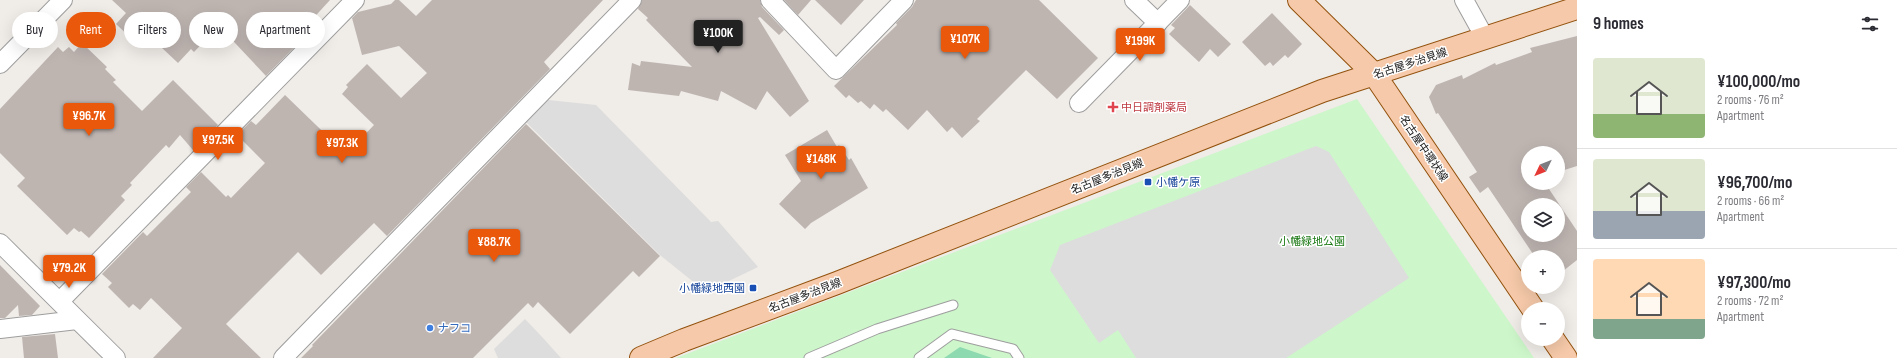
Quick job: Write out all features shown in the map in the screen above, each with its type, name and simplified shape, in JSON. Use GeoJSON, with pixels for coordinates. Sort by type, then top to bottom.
{"type":"FeatureCollection","features":[{"type":"Feature","properties":{"kind":"main road","name":"名古屋中環状線"},"geometry":{"type":"LineString","coordinates":[[1299,0],[1374,74],[1528,302]]}},
{"type":"Feature","properties":{"kind":"main road","name":"名古屋多治見線"},"geometry":{"type":"LineString","coordinates":[[641,358],[684,340],[837,283],[1322,91],[1577,8]]}},
{"type":"Feature","properties":{"kind":"main road"},"geometry":{"type":"LineString","coordinates":[[1558,346],[1566,358]]}},
{"type":"Feature","properties":{"kind":"street"},"geometry":{"type":"LineString","coordinates":[[0,64],[63,0]]}},
{"type":"Feature","properties":{"kind":"street"},"geometry":{"type":"LineString","coordinates":[[60,301],[355,0]]}},
{"type":"Feature","properties":{"kind":"street"},"geometry":{"type":"LineString","coordinates":[[283,358],[632,0]]}},
{"type":"Feature","properties":{"kind":"street"},"geometry":{"type":"LineString","coordinates":[[770,0],[836,70],[904,0]]}},
{"type":"Feature","properties":{"kind":"street"},"geometry":{"type":"LineString","coordinates":[[1134,0],[1158,23]]}},
{"type":"Feature","properties":{"kind":"street"},"geometry":{"type":"LineString","coordinates":[[1079,103],[1180,0]]}},
{"type":"Feature","properties":{"kind":"street"},"geometry":{"type":"LineString","coordinates":[[1464,0],[1484,38]]}},
{"type":"Feature","properties":{"kind":"street"},"geometry":{"type":"LineString","coordinates":[[0,243],[116,358]]}},
{"type":"Feature","properties":{"kind":"street"},"geometry":{"type":"LineString","coordinates":[[0,329],[77,320]]}},
{"type":"Feature","properties":{"kind":"lane"},"geometry":{"type":"LineString","coordinates":[[809,358],[877,329],[953,305]]}},
{"type":"Feature","properties":{"kind":"lane"},"geometry":{"type":"LineString","coordinates":[[919,358],[952,334],[1013,349],[1019,358]]}},
{"type":"Feature","properties":{"kind":"green space","name":"小幡緑地公園"},"geometry":{"type":"Polygon","coordinates":[[[1357,99],[1521,339],[1521,346],[1526,346],[1534,358],[676,358],[1357,99]]]}},
{"type":"Feature","properties":{"kind":"green space"},"geometry":{"type":"Polygon","coordinates":[[[960,347],[992,358],[944,358],[960,347]]]}},
{"type":"Feature","properties":{"kind":"shaded area"},"geometry":{"type":"Polygon","coordinates":[[[548,100],[596,105],[711,222],[718,221],[758,267],[706,292],[660,255],[526,122],[548,100]]]}},
{"type":"Feature","properties":{"kind":"shaded area"},"geometry":{"type":"Polygon","coordinates":[[[1316,146],[1329,152],[1409,278],[1286,358],[1136,358],[1118,330],[1099,343],[1050,270],[1060,245],[1316,146]]]}},
{"type":"Feature","properties":{"kind":"shaded area"},"geometry":{"type":"Polygon","coordinates":[[[525,319],[561,358],[498,358],[494,349],[525,319]]]}},
{"type":"Feature","properties":{"kind":"building"},"geometry":{"type":"Polygon","coordinates":[[[112,0],[330,0],[319,12],[246,12],[246,48],[293,48],[266,76],[238,46],[238,12],[189,12],[189,48],[198,48],[194,52],[191,49],[178,63],[162,48],[181,48],[181,12],[125,12],[112,0]]]}},
{"type":"Feature","properties":{"kind":"building"},"geometry":{"type":"Polygon","coordinates":[[[395,0],[399,0],[416,16],[432,0],[603,0],[544,62],[550,69],[387,236],[374,223],[321,275],[298,252],[226,324],[261,358],[153,358],[182,328],[151,298],[140,310],[133,304],[129,308],[108,287],[112,283],[102,274],[143,232],[147,236],[191,192],[186,187],[201,172],[226,197],[228,195],[231,198],[265,163],[237,135],[251,121],[256,125],[285,95],[346,154],[374,125],[342,94],[348,87],[346,85],[367,64],[401,98],[427,73],[399,46],[362,55],[352,18],[358,12],[391,4],[395,0]]]}},
{"type":"Feature","properties":{"kind":"building"},"geometry":{"type":"Polygon","coordinates":[[[642,0],[760,0],[762,7],[784,30],[779,35],[760,17],[758,18],[809,101],[790,117],[767,91],[756,110],[721,91],[718,101],[681,91],[679,96],[628,90],[632,63],[640,66],[641,61],[692,67],[646,20],[648,18],[638,9],[642,0]]]}},
{"type":"Feature","properties":{"kind":"building"},"geometry":{"type":"Polygon","coordinates":[[[784,0],[811,0],[798,15],[784,0]]]}},
{"type":"Feature","properties":{"kind":"building"},"geometry":{"type":"Polygon","coordinates":[[[815,0],[864,0],[841,25],[815,0]]]}},
{"type":"Feature","properties":{"kind":"building"},"geometry":{"type":"Polygon","coordinates":[[[916,0],[1039,0],[1098,58],[1057,99],[1026,70],[977,119],[980,121],[962,138],[952,127],[947,132],[927,110],[908,130],[886,109],[883,112],[874,104],[870,109],[861,101],[858,103],[849,95],[846,98],[834,86],[897,25],[896,23],[912,7],[916,0]]]}},
{"type":"Feature","properties":{"kind":"building"},"geometry":{"type":"Polygon","coordinates":[[[1190,5],[1231,44],[1218,57],[1210,49],[1199,62],[1169,34],[1175,28],[1171,25],[1190,5]]]}},
{"type":"Feature","properties":{"kind":"building"},"geometry":{"type":"Polygon","coordinates":[[[1272,13],[1302,44],[1288,58],[1285,55],[1273,66],[1270,62],[1265,66],[1242,42],[1272,13]]]}},
{"type":"Feature","properties":{"kind":"building"},"geometry":{"type":"Polygon","coordinates":[[[124,15],[124,32],[116,24],[124,15]]]}},
{"type":"Feature","properties":{"kind":"building"},"geometry":{"type":"Polygon","coordinates":[[[1577,36],[1577,166],[1565,170],[1565,146],[1521,146],[1521,190],[1550,190],[1555,198],[1521,198],[1521,236],[1488,187],[1480,193],[1469,177],[1477,172],[1438,113],[1436,114],[1429,97],[1436,85],[1462,75],[1463,79],[1495,63],[1496,65],[1532,52],[1530,48],[1577,36]]]}},
{"type":"Feature","properties":{"kind":"building"},"geometry":{"type":"Polygon","coordinates":[[[58,47],[63,52],[70,48],[74,52],[78,48],[87,48],[107,67],[105,69],[116,80],[113,82],[142,111],[173,80],[218,125],[193,150],[180,135],[169,148],[166,145],[130,183],[132,185],[121,196],[125,200],[89,238],[81,231],[79,232],[74,228],[67,235],[17,186],[25,178],[0,153],[0,109],[58,47]]]}},
{"type":"Feature","properties":{"kind":"building"},"geometry":{"type":"Polygon","coordinates":[[[526,124],[660,256],[639,277],[633,271],[570,334],[538,302],[533,308],[528,303],[473,358],[301,358],[313,346],[312,345],[526,124]]]}},
{"type":"Feature","properties":{"kind":"building"},"geometry":{"type":"Polygon","coordinates":[[[827,130],[837,147],[839,145],[849,160],[851,158],[868,188],[811,223],[805,229],[779,204],[801,181],[785,155],[827,130]]]}},
{"type":"Feature","properties":{"kind":"building"},"geometry":{"type":"Polygon","coordinates":[[[1565,213],[1577,231],[1577,260],[1565,269],[1565,250],[1530,250],[1525,242],[1565,242],[1565,213]]]}},
{"type":"Feature","properties":{"kind":"building"},"geometry":{"type":"Polygon","coordinates":[[[0,265],[40,306],[32,315],[19,316],[18,305],[5,318],[0,318],[0,265]]]}},
{"type":"Feature","properties":{"kind":"building"},"geometry":{"type":"Polygon","coordinates":[[[55,334],[58,358],[24,358],[22,337],[55,334]]]}},
{"type":"Feature","properties":{"kind":"place","name":"中日調剤薬局"},"geometry":{"type":"Point","coordinates":[1113,107]}},
{"type":"Feature","properties":{"kind":"place","name":"小幡ケ原"},"geometry":{"type":"Point","coordinates":[1148,182]}},
{"type":"Feature","properties":{"kind":"place","name":"小幡緑地西園"},"geometry":{"type":"Point","coordinates":[753,288]}},
{"type":"Feature","properties":{"kind":"place","name":"ナフコ"},"geometry":{"type":"Point","coordinates":[430,328]}}]}
